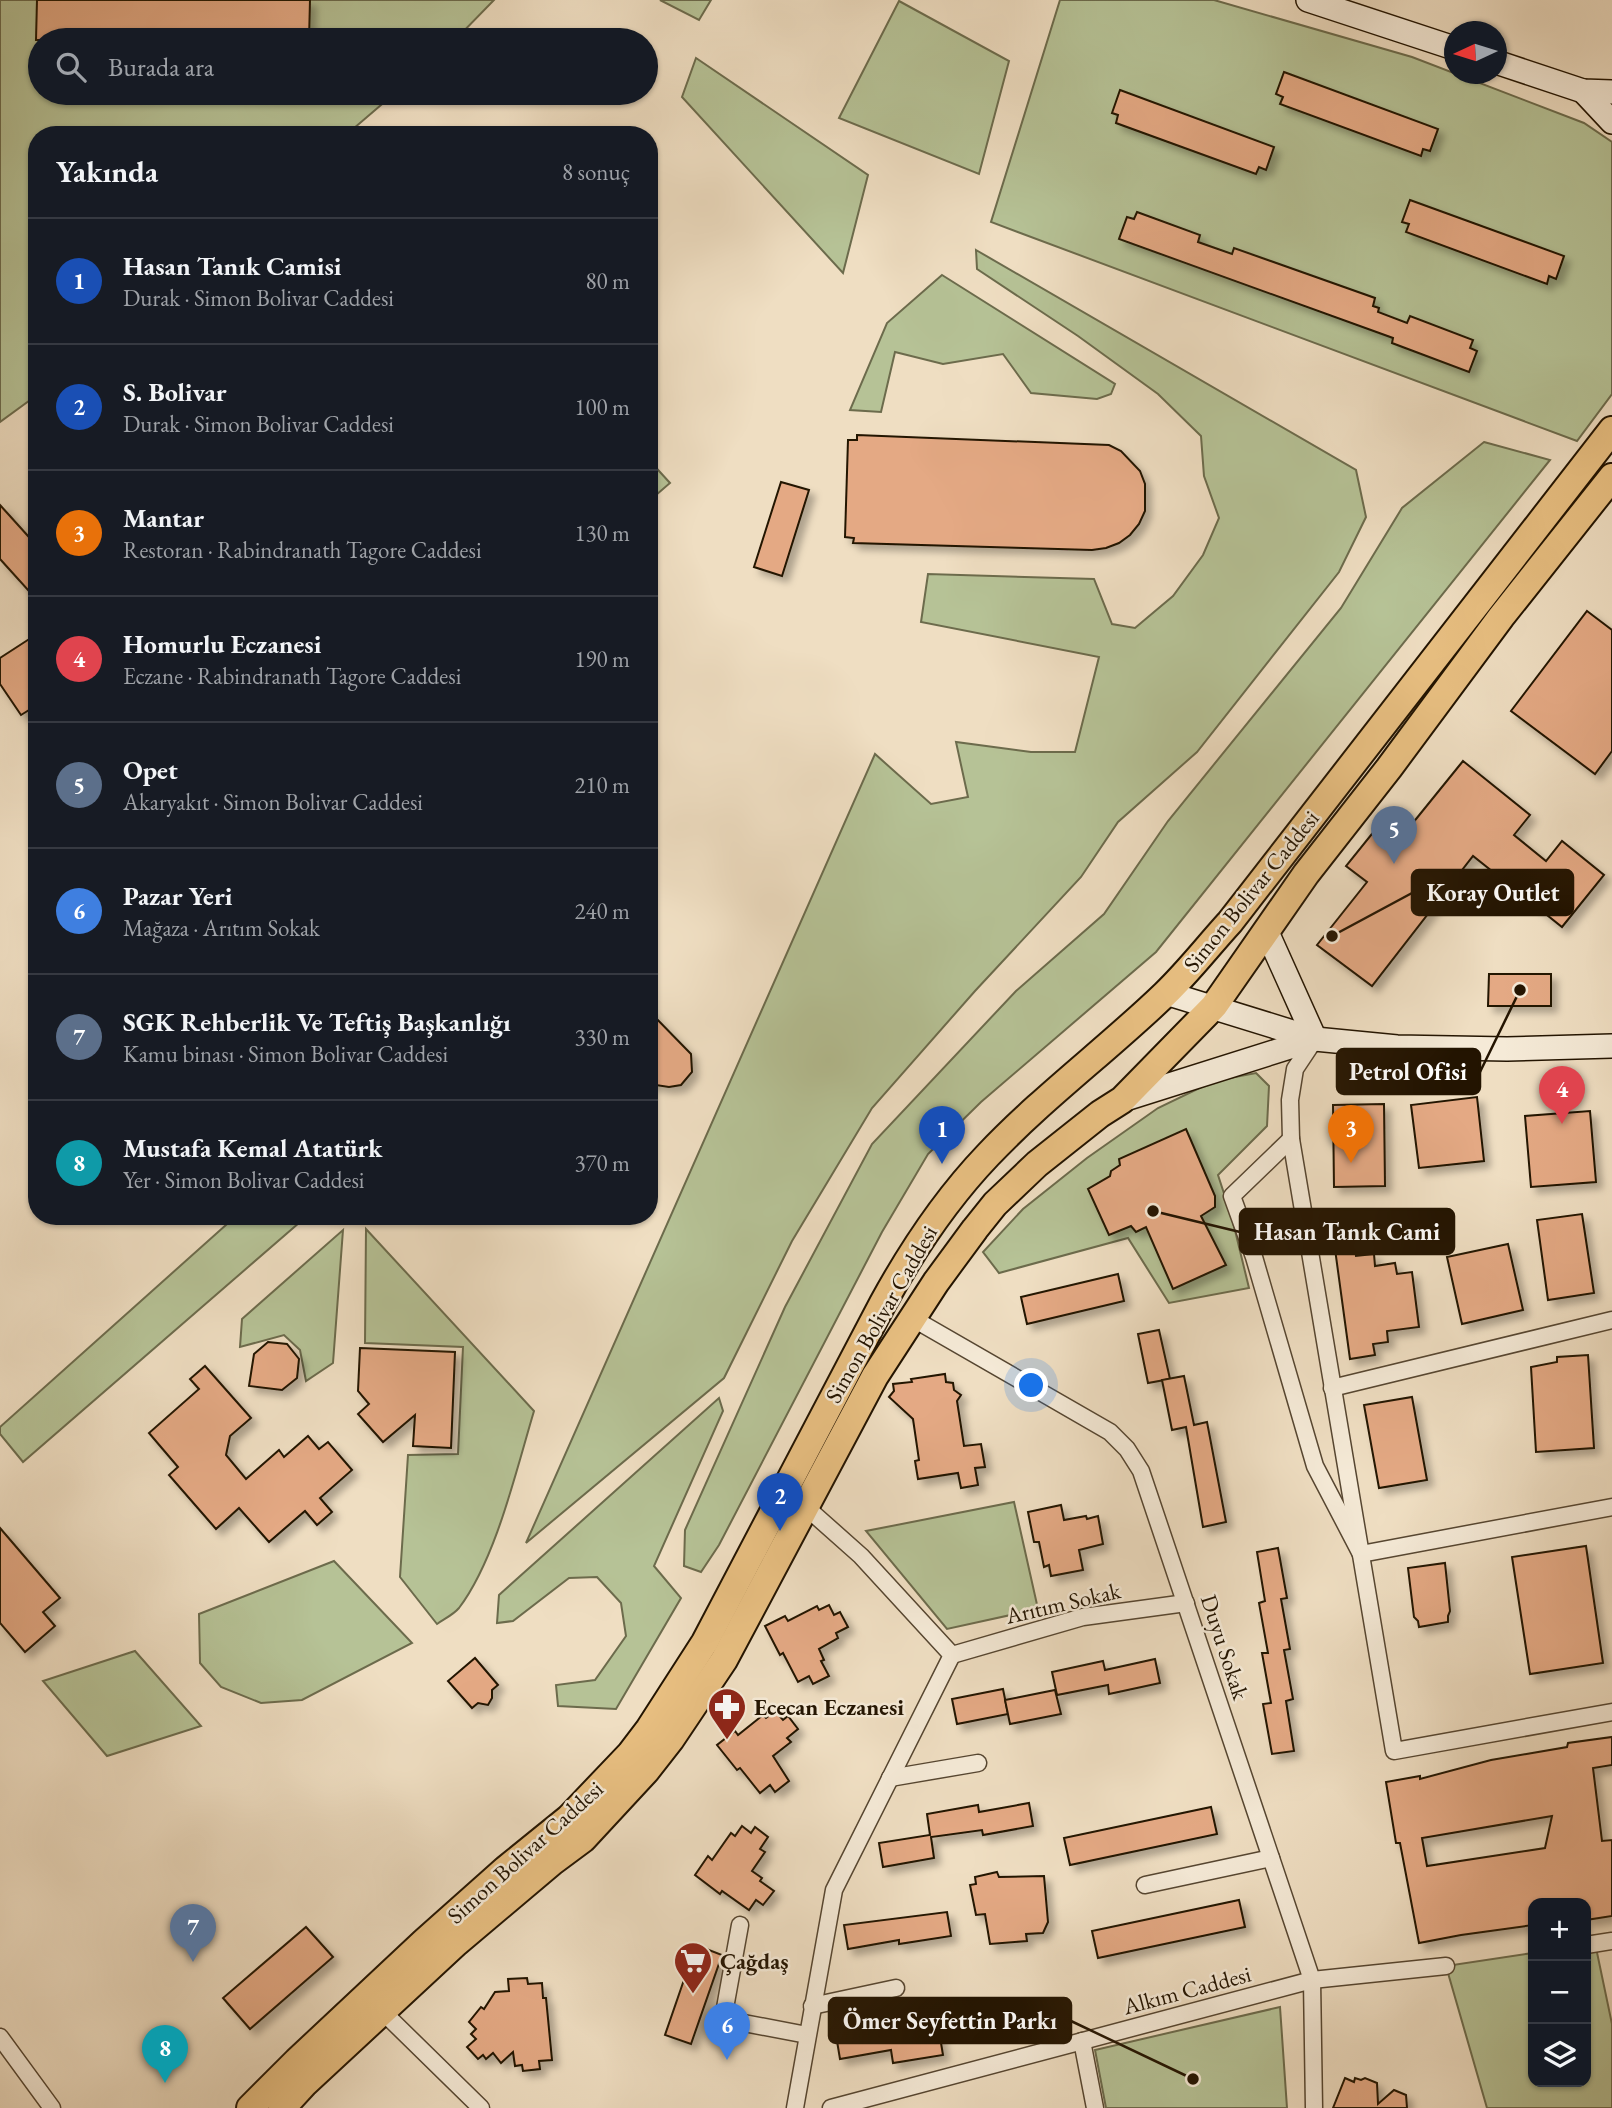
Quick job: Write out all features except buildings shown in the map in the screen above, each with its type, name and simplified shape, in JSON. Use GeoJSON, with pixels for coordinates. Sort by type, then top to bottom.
{"type":"FeatureCollection","features":[{"type":"Feature","properties":{"kind":"main road"},"geometry":{"type":"LineString","coordinates":[[1308,0],[1444,45]]}},
{"type":"Feature","properties":{"kind":"main road"},"geometry":{"type":"LineString","coordinates":[[1507,66],[1583,91],[1612,92]]}},
{"type":"Feature","properties":{"kind":"main road"},"geometry":{"type":"LineString","coordinates":[[1583,91],[1612,122]]}},
{"type":"Feature","properties":{"kind":"main road","name":"Simon Bolivar Caddesi"},"geometry":{"type":"LineString","coordinates":[[250,2108],[424,1942],[506,1869],[569,1818],[630,1754],[705,1642],[849,1364],[909,1256],[945,1206],[987,1155],[1067,1080],[1167,993],[1230,922],[1612,430]]}},
{"type":"Feature","properties":{"kind":"main road","name":"Simon Bolivar Caddesi"},"geometry":{"type":"LineString","coordinates":[[282,2108],[304,2084],[456,1943],[583,1839],[646,1771],[724,1660],[875,1376],[944,1271],[1002,1197],[1069,1138],[1122,1100],[1214,1006],[1266,930],[1501,617],[1612,477]]}},
{"type":"Feature","properties":{"kind":"main road"},"geometry":{"type":"LineString","coordinates":[[1266,930],[1315,1039]]}},
{"type":"Feature","properties":{"kind":"main road"},"geometry":{"type":"LineString","coordinates":[[1167,993],[1315,1039],[1397,1047],[1518,1049],[1612,1046]]}},
{"type":"Feature","properties":{"kind":"main road"},"geometry":{"type":"LineString","coordinates":[[1122,1100],[1315,1039]]}},
{"type":"Feature","properties":{"kind":"street"},"geometry":{"type":"LineString","coordinates":[[1315,1039],[1295,1069],[1290,1100],[1291,1139],[1394,1751],[1612,1712]]}},
{"type":"Feature","properties":{"kind":"street"},"geometry":{"type":"LineString","coordinates":[[1291,1139],[1233,1196],[1254,1257],[1315,1465],[1361,1554]]}},
{"type":"Feature","properties":{"kind":"street","name":"Duyu Sokak"},"geometry":{"type":"LineString","coordinates":[[912,1318],[1110,1432],[1127,1449],[1141,1471],[1312,1980],[1314,2108]]}},
{"type":"Feature","properties":{"kind":"street"},"geometry":{"type":"LineString","coordinates":[[1332,1388],[1612,1320]]}},
{"type":"Feature","properties":{"kind":"street"},"geometry":{"type":"LineString","coordinates":[[1361,1554],[1612,1507]]}},
{"type":"Feature","properties":{"kind":"street"},"geometry":{"type":"LineString","coordinates":[[795,2108],[834,1890],[952,1655],[861,1556],[807,1508]]}},
{"type":"Feature","properties":{"kind":"street","name":"Arıtım Sokak"},"geometry":{"type":"LineString","coordinates":[[952,1655],[1083,1617],[1186,1603]]}},
{"type":"Feature","properties":{"kind":"street"},"geometry":{"type":"LineString","coordinates":[[890,1778],[978,1763]]}},
{"type":"Feature","properties":{"kind":"street"},"geometry":{"type":"LineString","coordinates":[[1145,1885],[1271,1858]]}},
{"type":"Feature","properties":{"kind":"street"},"geometry":{"type":"LineString","coordinates":[[740,1925],[723,2019],[807,2035]]}},
{"type":"Feature","properties":{"kind":"street"},"geometry":{"type":"LineString","coordinates":[[1591,1944],[1612,1941]]}},
{"type":"Feature","properties":{"kind":"street","name":"Alkım Caddesi"},"geometry":{"type":"LineString","coordinates":[[831,2108],[1312,1980],[1446,1966]]}},
{"type":"Feature","properties":{"kind":"street"},"geometry":{"type":"LineString","coordinates":[[812,2006],[896,1988]]}},
{"type":"Feature","properties":{"kind":"street"},"geometry":{"type":"LineString","coordinates":[[382,2011],[481,2108]]}},
{"type":"Feature","properties":{"kind":"street"},"geometry":{"type":"LineString","coordinates":[[0,2037],[52,2108]]}},
{"type":"Feature","properties":{"kind":"street"},"geometry":{"type":"LineString","coordinates":[[1082,2041],[1095,2108]]}},
{"type":"Feature","properties":{"kind":"green space"},"geometry":{"type":"Polygon","coordinates":[[[0,0],[494,0],[467,28],[28,28],[28,105],[381,105],[356,126],[28,126],[28,402],[0,422],[0,0]]]}},
{"type":"Feature","properties":{"kind":"green space"},"geometry":{"type":"Polygon","coordinates":[[[660,0],[711,0],[699,20],[660,0]]]}},
{"type":"Feature","properties":{"kind":"green space"},"geometry":{"type":"Polygon","coordinates":[[[1060,0],[1214,0],[1412,57],[1444,69],[1444,84],[1482,84],[1584,123],[1612,142],[1612,394],[1577,441],[991,222],[1060,0]]]}},
{"type":"Feature","properties":{"kind":"green space"},"geometry":{"type":"Polygon","coordinates":[[[899,1],[1009,61],[979,174],[839,118],[899,1]]]}},
{"type":"Feature","properties":{"kind":"green space"},"geometry":{"type":"Polygon","coordinates":[[[696,58],[868,175],[843,273],[682,97],[696,58]]]}},
{"type":"Feature","properties":{"kind":"green space"},"geometry":{"type":"Polygon","coordinates":[[[976,250],[1356,470],[1366,517],[1339,572],[1197,752],[1118,822],[1081,877],[975,991],[872,1108],[792,1241],[724,1378],[526,1543],[875,754],[931,804],[968,797],[956,742],[1031,752],[1075,752],[1099,657],[921,622],[928,574],[1094,579],[1112,624],[1135,628],[1173,596],[1203,555],[1219,518],[1204,476],[1201,436],[1158,394],[1078,336],[977,269],[976,250]]]}},
{"type":"Feature","properties":{"kind":"green space"},"geometry":{"type":"Polygon","coordinates":[[[942,275],[1115,384],[1111,394],[1097,399],[1031,393],[1003,354],[943,364],[895,352],[881,412],[850,410],[887,323],[942,275]]]}},
{"type":"Feature","properties":{"kind":"green space"},"geometry":{"type":"Polygon","coordinates":[[[1484,442],[1550,460],[1156,952],[981,1102],[928,1154],[882,1232],[719,1545],[701,1572],[684,1566],[685,1530],[785,1307],[872,1144],[1016,991],[1104,914],[1168,821],[1341,608],[1402,508],[1484,442]]]}},
{"type":"Feature","properties":{"kind":"green space"},"geometry":{"type":"Polygon","coordinates":[[[658,470],[670,483],[658,493],[658,470]]]}},
{"type":"Feature","properties":{"kind":"green space"},"geometry":{"type":"Polygon","coordinates":[[[1256,1073],[1269,1086],[1267,1126],[1218,1175],[1232,1218],[1249,1288],[1169,1303],[1128,1238],[999,1273],[983,1252],[1023,1209],[1087,1158],[1158,1108],[1214,1081],[1256,1073]]]}},
{"type":"Feature","properties":{"kind":"green space"},"geometry":{"type":"Polygon","coordinates":[[[226,1225],[297,1225],[23,1462],[0,1434],[0,1427],[226,1225]]]}},
{"type":"Feature","properties":{"kind":"green space"},"geometry":{"type":"Polygon","coordinates":[[[366,1229],[534,1411],[504,1514],[484,1565],[459,1608],[437,1624],[400,1577],[408,1455],[458,1454],[463,1347],[365,1343],[366,1229]]]}},
{"type":"Feature","properties":{"kind":"green space"},"geometry":{"type":"Polygon","coordinates":[[[343,1230],[333,1363],[306,1381],[300,1350],[284,1335],[240,1347],[242,1319],[343,1230]]]}},
{"type":"Feature","properties":{"kind":"green space"},"geometry":{"type":"Polygon","coordinates":[[[719,1398],[723,1411],[654,1566],[681,1598],[616,1709],[558,1706],[556,1685],[595,1680],[626,1636],[621,1603],[597,1577],[569,1578],[513,1621],[497,1623],[499,1595],[719,1398]]]}},
{"type":"Feature","properties":{"kind":"green space"},"geometry":{"type":"Polygon","coordinates":[[[1014,1502],[1038,1609],[947,1629],[866,1531],[1014,1502]]]}},
{"type":"Feature","properties":{"kind":"green space"},"geometry":{"type":"Polygon","coordinates":[[[334,1561],[412,1643],[302,1700],[261,1703],[221,1687],[200,1663],[199,1614],[334,1561]]]}},
{"type":"Feature","properties":{"kind":"green space"},"geometry":{"type":"Polygon","coordinates":[[[135,1651],[201,1726],[107,1756],[43,1681],[135,1651]]]}},
{"type":"Feature","properties":{"kind":"green space"},"geometry":{"type":"Polygon","coordinates":[[[1595,1943],[1612,2024],[1612,2108],[1487,2108],[1446,1966],[1528,1954],[1528,2087],[1591,2087],[1591,1944],[1595,1943]]]}},
{"type":"Feature","properties":{"kind":"green space"},"geometry":{"type":"Polygon","coordinates":[[[1280,2007],[1287,2108],[1106,2108],[1095,2050],[1280,2007]]]}},
{"type":"Feature","properties":{"kind":"place","name":"Opet"},"geometry":{"type":"Point","coordinates":[1394,864]}},
{"type":"Feature","properties":{"kind":"place","name":"Koray Outlet"},"geometry":{"type":"Point","coordinates":[1332,936]}},
{"type":"Feature","properties":{"kind":"place","name":"Petrol Ofisi"},"geometry":{"type":"Point","coordinates":[1520,990]}},
{"type":"Feature","properties":{"kind":"place","name":"Homurlu Eczanesi"},"geometry":{"type":"Point","coordinates":[1562,1124]}},
{"type":"Feature","properties":{"kind":"place","name":"Mantar"},"geometry":{"type":"Point","coordinates":[1351,1163]}},
{"type":"Feature","properties":{"kind":"place","name":"Hasan Tanık Camisi"},"geometry":{"type":"Point","coordinates":[942,1164]}},
{"type":"Feature","properties":{"kind":"place","name":"Hasan Tanık Cami"},"geometry":{"type":"Point","coordinates":[1153,1211]}},
{"type":"Feature","properties":{"kind":"place","name":"S. Bolivar"},"geometry":{"type":"Point","coordinates":[780,1531]}},
{"type":"Feature","properties":{"kind":"place","name":"Ececan Eczanesi"},"geometry":{"type":"Point","coordinates":[727,1741]}},
{"type":"Feature","properties":{"kind":"place","name":"SGK Rehberlik Ve Teftiş Başkanlığı"},"geometry":{"type":"Point","coordinates":[193,1962]}},
{"type":"Feature","properties":{"kind":"place","name":"Çağdaş"},"geometry":{"type":"Point","coordinates":[693,1995]}},
{"type":"Feature","properties":{"kind":"place","name":"Pazar Yeri"},"geometry":{"type":"Point","coordinates":[727,2060]}},
{"type":"Feature","properties":{"kind":"place","name":"Ömer Seyfettin Parkı"},"geometry":{"type":"Point","coordinates":[1193,2079]}},
{"type":"Feature","properties":{"kind":"place","name":"Mustafa Kemal Atatürk"},"geometry":{"type":"Point","coordinates":[165,2083]}}]}
